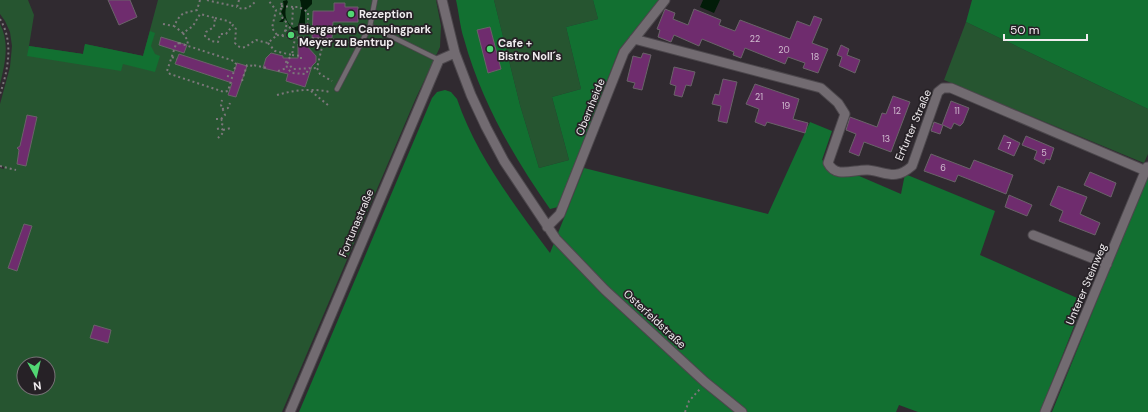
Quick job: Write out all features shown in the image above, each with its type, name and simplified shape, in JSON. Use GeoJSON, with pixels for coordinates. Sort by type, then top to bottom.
{"type":"FeatureCollection","features":[{"type":"Feature","properties":{"kind":"street","name":"Osterfeldstraße"},"geometry":{"type":"LineString","coordinates":[[442,0],[455,52],[471,95],[504,161],[547,227],[556,239],[605,290],[705,382],[742,412]]}},
{"type":"Feature","properties":{"kind":"street","name":"Obernheide"},"geometry":{"type":"LineString","coordinates":[[547,227],[560,214],[624,52],[665,0]]}},
{"type":"Feature","properties":{"kind":"street","name":"Erfurter Straße"},"geometry":{"type":"LineString","coordinates":[[634,39],[821,88],[838,103],[845,114],[828,163],[831,168],[841,173],[867,170],[890,175],[905,171],[912,166],[938,92],[943,88],[951,88],[1147,168]]}},
{"type":"Feature","properties":{"kind":"street"},"geometry":{"type":"LineString","coordinates":[[439,60],[455,52]]}},
{"type":"Feature","properties":{"kind":"street","name":"Fortunastraße"},"geometry":{"type":"LineString","coordinates":[[290,412],[439,60]]}},
{"type":"Feature","properties":{"kind":"street","name":"Unterer Steinweg"},"geometry":{"type":"LineString","coordinates":[[1045,412],[1147,168]]}},
{"type":"Feature","properties":{"kind":"street"},"geometry":{"type":"LineString","coordinates":[[1033,235],[1107,264]]}},
{"type":"Feature","properties":{"kind":"lane"},"geometry":{"type":"LineString","coordinates":[[336,91],[370,26],[375,0]]}},
{"type":"Feature","properties":{"kind":"lane"},"geometry":{"type":"LineString","coordinates":[[370,26],[439,60]]}},
{"type":"Feature","properties":{"kind":"path"},"geometry":{"type":"LineString","coordinates":[[174,26],[178,16],[184,12],[197,10],[200,0]]}},
{"type":"Feature","properties":{"kind":"path"},"geometry":{"type":"LineString","coordinates":[[208,0],[215,3],[222,2],[245,9],[256,0]]}},
{"type":"Feature","properties":{"kind":"path"},"geometry":{"type":"LineString","coordinates":[[236,7],[239,0]]}},
{"type":"Feature","properties":{"kind":"path"},"geometry":{"type":"LineString","coordinates":[[268,0],[276,10],[272,28],[277,35],[295,38],[340,40],[360,46]]}},
{"type":"Feature","properties":{"kind":"path"},"geometry":{"type":"LineString","coordinates":[[282,0],[280,15],[286,23],[285,31]]}},
{"type":"Feature","properties":{"kind":"path"},"geometry":{"type":"LineString","coordinates":[[281,6],[299,7],[308,12],[308,24],[299,38]]}},
{"type":"Feature","properties":{"kind":"path"},"geometry":{"type":"LineString","coordinates":[[282,36],[285,31],[292,26],[293,7]]}},
{"type":"Feature","properties":{"kind":"path"},"geometry":{"type":"LineString","coordinates":[[183,33],[193,26],[200,14],[228,22],[233,25],[236,29],[235,43],[238,46],[248,46],[256,40],[268,43],[275,51],[301,56],[301,59]]}},
{"type":"Feature","properties":{"kind":"path"},"geometry":{"type":"LineString","coordinates":[[215,18],[214,27],[204,34],[211,41],[218,42],[220,34],[226,34],[233,25]]}},
{"type":"Feature","properties":{"kind":"path"},"geometry":{"type":"LineString","coordinates":[[0,19],[8,36],[9,52],[0,94]]}},
{"type":"Feature","properties":{"kind":"path"},"geometry":{"type":"LineString","coordinates":[[164,24],[174,26],[183,33],[185,39],[188,41],[187,46]]}},
{"type":"Feature","properties":{"kind":"path"},"geometry":{"type":"LineString","coordinates":[[268,43],[277,35]]}},
{"type":"Feature","properties":{"kind":"path"},"geometry":{"type":"LineString","coordinates":[[286,62],[292,55],[295,38]]}},
{"type":"Feature","properties":{"kind":"path"},"geometry":{"type":"LineString","coordinates":[[324,39],[317,68],[320,74],[330,80],[341,82]]}},
{"type":"Feature","properties":{"kind":"path"},"geometry":{"type":"LineString","coordinates":[[179,43],[234,61],[236,64],[228,91],[224,92],[170,74],[167,71],[172,57],[176,44],[179,43]]}},
{"type":"Feature","properties":{"kind":"path"},"geometry":{"type":"LineString","coordinates":[[172,57],[177,59]]}},
{"type":"Feature","properties":{"kind":"path"},"geometry":{"type":"LineString","coordinates":[[286,62],[287,68],[292,73],[306,74],[309,68]]}},
{"type":"Feature","properties":{"kind":"path"},"geometry":{"type":"LineString","coordinates":[[286,62],[293,69],[317,68]]}},
{"type":"Feature","properties":{"kind":"path"},"geometry":{"type":"LineString","coordinates":[[242,81],[247,65],[252,66],[253,64],[267,68]]}},
{"type":"Feature","properties":{"kind":"path"},"geometry":{"type":"LineString","coordinates":[[278,71],[287,68]]}},
{"type":"Feature","properties":{"kind":"path"},"geometry":{"type":"LineString","coordinates":[[227,76],[232,77]]}},
{"type":"Feature","properties":{"kind":"path"},"geometry":{"type":"LineString","coordinates":[[310,90],[329,106]]}},
{"type":"Feature","properties":{"kind":"path"},"geometry":{"type":"LineString","coordinates":[[278,95],[292,91],[336,91]]}},
{"type":"Feature","properties":{"kind":"path"},"geometry":{"type":"LineString","coordinates":[[221,119],[225,115],[221,106],[222,100]]}},
{"type":"Feature","properties":{"kind":"path"},"geometry":{"type":"LineString","coordinates":[[222,109],[228,108],[230,103]]}},
{"type":"Feature","properties":{"kind":"path"},"geometry":{"type":"LineString","coordinates":[[215,115],[223,122],[222,134],[218,138]]}},
{"type":"Feature","properties":{"kind":"path"},"geometry":{"type":"LineString","coordinates":[[217,129],[231,128]]}},
{"type":"Feature","properties":{"kind":"path"},"geometry":{"type":"LineString","coordinates":[[0,166],[16,170]]}},
{"type":"Feature","properties":{"kind":"path"},"geometry":{"type":"LineString","coordinates":[[685,412],[689,401],[705,382]]}},
{"type":"Feature","properties":{"kind":"green space"},"geometry":{"type":"Polygon","coordinates":[[[0,0],[28,0],[34,15],[29,46],[83,54],[85,44],[143,56],[158,0],[436,0],[441,26],[440,47],[415,100],[282,412],[0,412],[0,168],[4,169],[4,167],[0,165],[0,104],[10,67],[12,46],[10,32],[0,14],[0,0]]]}},
{"type":"Feature","properties":{"kind":"green space"},"geometry":{"type":"Polygon","coordinates":[[[456,0],[494,0],[520,105],[539,168],[569,160],[552,97],[581,89],[566,27],[598,19],[593,0],[659,0],[619,50],[558,207],[550,209],[536,189],[511,148],[489,106],[471,62],[456,0]],[[490,27],[489,73],[501,69],[490,27]]]}},
{"type":"Feature","properties":{"kind":"green space"},"geometry":{"type":"Polygon","coordinates":[[[494,0],[593,0],[598,19],[566,27],[581,89],[552,97],[569,160],[539,168],[520,105],[494,0]]]}},
{"type":"Feature","properties":{"kind":"green space"},"geometry":{"type":"Polygon","coordinates":[[[972,0],[1148,0],[1148,109],[966,22],[972,0]]]}},
{"type":"Feature","properties":{"kind":"green space"},"geometry":{"type":"Polygon","coordinates":[[[966,22],[1148,109],[1148,154],[1144,163],[944,80],[966,22]]]}},
{"type":"Feature","properties":{"kind":"green space"},"geometry":{"type":"Polygon","coordinates":[[[0,24],[5,39],[6,54],[0,84],[0,24]]]}},
{"type":"Feature","properties":{"kind":"green space"},"geometry":{"type":"Polygon","coordinates":[[[150,31],[155,33],[151,46],[155,54],[160,56],[155,72],[123,64],[121,71],[27,56],[29,46],[83,54],[85,44],[143,56],[150,31]]]}},
{"type":"Feature","properties":{"kind":"green space"},"geometry":{"type":"Polygon","coordinates":[[[445,90],[451,92],[457,99],[465,120],[486,160],[523,217],[550,253],[584,168],[768,214],[810,122],[832,131],[822,160],[901,194],[905,174],[995,211],[980,255],[1084,301],[1040,412],[918,412],[899,405],[896,412],[299,412],[432,98],[437,92],[445,90]]]}},
{"type":"Feature","properties":{"kind":"green space"},"geometry":{"type":"Polygon","coordinates":[[[1148,174],[1148,412],[1052,412],[1148,174]]]}},
{"type":"Feature","properties":{"kind":"shaded area"},"geometry":{"type":"Polygon","coordinates":[[[287,0],[286,19],[293,28],[298,26],[301,9],[300,0],[312,0],[312,4],[305,11],[305,26],[302,30],[298,31],[293,29],[289,26],[285,18],[283,22],[279,22],[284,17],[281,12],[284,7],[283,1],[287,0]]]}},
{"type":"Feature","properties":{"kind":"shaded area"},"geometry":{"type":"Polygon","coordinates":[[[703,0],[720,0],[714,13],[700,7],[703,0]]]}},
{"type":"Feature","properties":{"kind":"building"},"geometry":{"type":"Polygon","coordinates":[[[108,0],[130,0],[137,17],[119,25],[108,0]]]}},
{"type":"Feature","properties":{"kind":"building"},"geometry":{"type":"Polygon","coordinates":[[[334,3],[345,3],[345,7],[358,7],[358,22],[333,22],[332,38],[312,38],[313,11],[334,11],[334,3]]]}},
{"type":"Feature","properties":{"kind":"building"},"geometry":{"type":"Polygon","coordinates":[[[665,9],[675,13],[673,19],[688,25],[694,9],[721,20],[719,25],[735,31],[740,20],[790,39],[797,21],[810,26],[814,16],[822,19],[812,43],[828,49],[818,73],[803,68],[805,63],[788,57],[785,64],[745,48],[741,58],[733,55],[734,52],[702,39],[699,46],[674,35],[671,42],[658,37],[660,30],[657,29],[665,9]]]}},
{"type":"Feature","properties":{"kind":"building"},"geometry":{"type":"Polygon","coordinates":[[[490,27],[501,69],[488,73],[477,30],[490,27]]]}},
{"type":"Feature","properties":{"kind":"building"},"geometry":{"type":"Polygon","coordinates":[[[161,37],[187,45],[184,53],[159,45],[161,37]]]}},
{"type":"Feature","properties":{"kind":"building"},"geometry":{"type":"Polygon","coordinates":[[[298,44],[305,44],[316,56],[316,62],[312,66],[305,87],[286,81],[288,74],[263,68],[266,58],[271,53],[283,56],[283,58],[298,58],[298,44]]]}},
{"type":"Feature","properties":{"kind":"building"},"geometry":{"type":"Polygon","coordinates":[[[841,45],[849,49],[847,55],[860,60],[855,73],[839,66],[842,57],[837,55],[841,45]]]}},
{"type":"Feature","properties":{"kind":"building"},"geometry":{"type":"Polygon","coordinates":[[[643,53],[651,55],[642,90],[633,88],[635,83],[627,81],[633,56],[641,58],[643,53]]]}},
{"type":"Feature","properties":{"kind":"building"},"geometry":{"type":"Polygon","coordinates":[[[179,54],[234,72],[237,63],[247,66],[236,97],[228,95],[232,83],[175,64],[179,54]]]}},
{"type":"Feature","properties":{"kind":"building"},"geometry":{"type":"Polygon","coordinates":[[[674,67],[695,72],[691,86],[686,85],[682,97],[674,95],[676,86],[670,84],[674,67]]]}},
{"type":"Feature","properties":{"kind":"building"},"geometry":{"type":"Polygon","coordinates":[[[723,79],[737,82],[727,123],[718,121],[721,106],[712,104],[715,94],[719,95],[723,79]]]}},
{"type":"Feature","properties":{"kind":"building"},"geometry":{"type":"Polygon","coordinates":[[[755,84],[799,99],[793,119],[808,123],[805,133],[767,122],[765,126],[755,122],[759,109],[746,104],[755,84]]]}},
{"type":"Feature","properties":{"kind":"building"},"geometry":{"type":"Polygon","coordinates":[[[893,96],[910,102],[891,152],[864,142],[859,156],[849,152],[856,134],[846,130],[850,117],[877,127],[882,113],[886,114],[893,96]]]}},
{"type":"Feature","properties":{"kind":"building"},"geometry":{"type":"Polygon","coordinates":[[[951,101],[969,108],[963,123],[960,126],[954,123],[951,129],[943,125],[940,134],[931,131],[934,122],[942,125],[951,101]]]}},
{"type":"Feature","properties":{"kind":"building"},"geometry":{"type":"Polygon","coordinates":[[[27,115],[37,117],[26,166],[17,164],[19,150],[17,148],[20,146],[27,115]]]}},
{"type":"Feature","properties":{"kind":"building"},"geometry":{"type":"Polygon","coordinates":[[[1004,135],[1020,143],[1014,156],[998,149],[1004,135]]]}},
{"type":"Feature","properties":{"kind":"building"},"geometry":{"type":"Polygon","coordinates":[[[1026,136],[1054,148],[1050,160],[1046,159],[1044,164],[1034,159],[1037,151],[1022,145],[1026,136]]]}},
{"type":"Feature","properties":{"kind":"building"},"geometry":{"type":"Polygon","coordinates":[[[931,154],[970,169],[974,160],[1013,175],[1006,194],[958,175],[955,182],[924,171],[931,154]]]}},
{"type":"Feature","properties":{"kind":"building"},"geometry":{"type":"Polygon","coordinates":[[[1090,172],[1116,183],[1111,197],[1084,185],[1090,172]]]}},
{"type":"Feature","properties":{"kind":"building"},"geometry":{"type":"Polygon","coordinates":[[[1058,186],[1087,197],[1080,214],[1100,223],[1095,235],[1059,221],[1063,211],[1050,205],[1058,186]]]}},
{"type":"Feature","properties":{"kind":"building"},"geometry":{"type":"Polygon","coordinates":[[[1009,195],[1032,205],[1027,216],[1005,207],[1009,195]]]}},
{"type":"Feature","properties":{"kind":"building"},"geometry":{"type":"Polygon","coordinates":[[[24,224],[32,226],[17,271],[8,268],[24,224]]]}},
{"type":"Feature","properties":{"kind":"building"},"geometry":{"type":"Polygon","coordinates":[[[94,325],[111,330],[108,343],[90,338],[94,325]]]}},
{"type":"Feature","properties":{"kind":"place","name":"Rezeption"},"geometry":{"type":"Point","coordinates":[351,14]}},
{"type":"Feature","properties":{"kind":"place","name":"Biergarten Campingpark Meyer zu Bentrup"},"geometry":{"type":"Point","coordinates":[291,35]}},
{"type":"Feature","properties":{"kind":"place","name":"Cafe + Bistro Noll´s"},"geometry":{"type":"Point","coordinates":[490,49]}}]}
